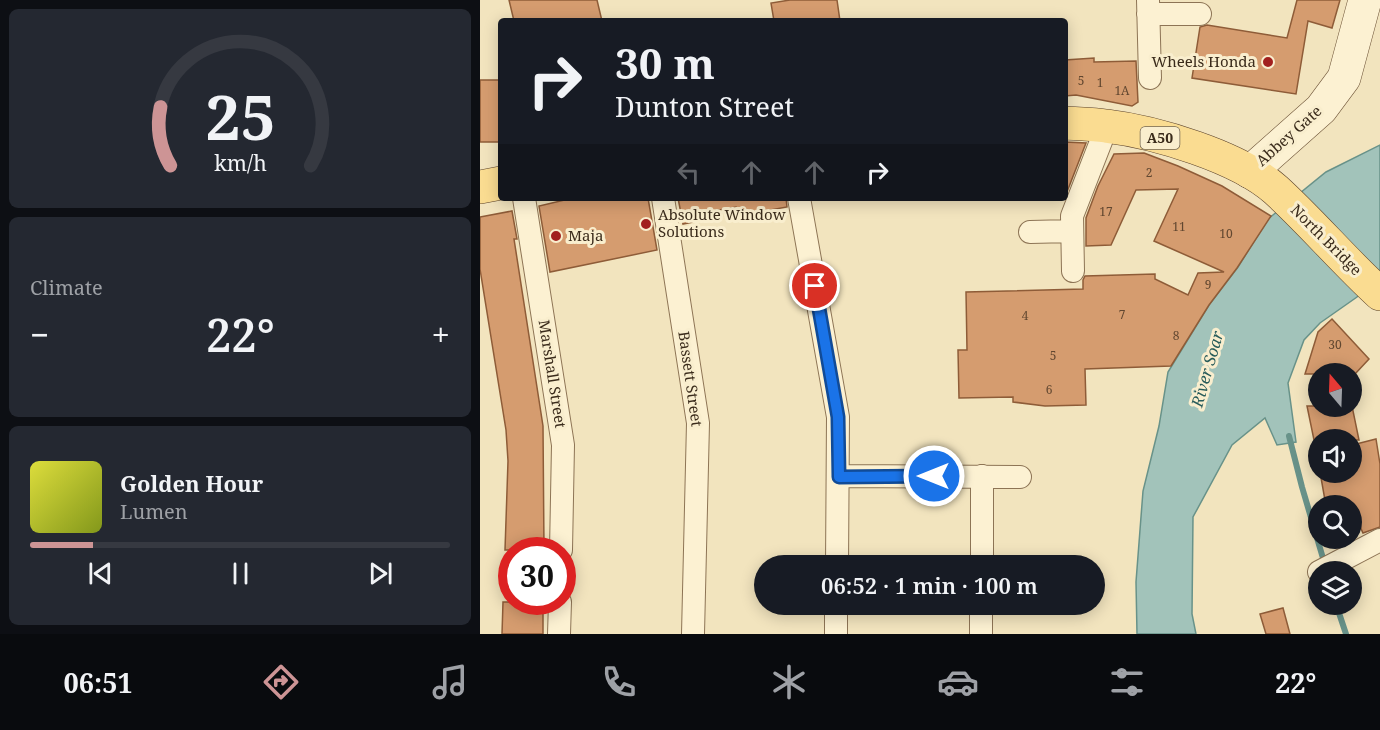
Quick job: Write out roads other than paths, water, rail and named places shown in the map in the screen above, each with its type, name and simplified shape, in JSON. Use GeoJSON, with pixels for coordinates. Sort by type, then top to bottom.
{"type":"FeatureCollection","features":[{"type":"Feature","properties":{"kind":"main road","name":"A50"},"geometry":{"type":"LineString","coordinates":[[1068,123],[1107,126],[1181,143],[1263,180]]}},
{"type":"Feature","properties":{"kind":"main road","name":"North Bridge"},"geometry":{"type":"LineString","coordinates":[[1263,180],[1378,292]]}},
{"type":"Feature","properties":{"kind":"main road"},"geometry":{"type":"LineString","coordinates":[[480,187],[498,184]]}},
{"type":"Feature","properties":{"kind":"street","name":"Abbey Gate"},"geometry":{"type":"LineString","coordinates":[[1263,180],[1321,110],[1344,78],[1365,0]]}},
{"type":"Feature","properties":{"kind":"street"},"geometry":{"type":"LineString","coordinates":[[1150,78],[1148,7],[1200,14]]}},
{"type":"Feature","properties":{"kind":"street"},"geometry":{"type":"LineString","coordinates":[[1073,271],[1072,216],[1107,126]]}},
{"type":"Feature","properties":{"kind":"street","name":"Marshall Street"},"geometry":{"type":"LineString","coordinates":[[524,201],[563,445],[561,537]]}},
{"type":"Feature","properties":{"kind":"street","name":"Bassett Street"},"geometry":{"type":"LineString","coordinates":[[663,201],[698,423],[693,634]]}},
{"type":"Feature","properties":{"kind":"street"},"geometry":{"type":"LineString","coordinates":[[800,201],[838,417],[837,555]]}},
{"type":"Feature","properties":{"kind":"street"},"geometry":{"type":"LineString","coordinates":[[1030,232],[1072,231]]}},
{"type":"Feature","properties":{"kind":"street"},"geometry":{"type":"LineString","coordinates":[[981,555],[982,476]]}},
{"type":"Feature","properties":{"kind":"street"},"geometry":{"type":"LineString","coordinates":[[839,477],[1020,477]]}},
{"type":"Feature","properties":{"kind":"street"},"geometry":{"type":"LineString","coordinates":[[1339,561],[1380,540]]}},
{"type":"Feature","properties":{"kind":"street"},"geometry":{"type":"LineString","coordinates":[[559,634],[560,615]]}},
{"type":"Feature","properties":{"kind":"street"},"geometry":{"type":"LineString","coordinates":[[836,615],[836,634]]}},
{"type":"Feature","properties":{"kind":"street"},"geometry":{"type":"LineString","coordinates":[[981,615],[981,634]]}},
{"type":"Feature","properties":{"kind":"water","name":"River Soar"},"geometry":{"type":"Polygon","coordinates":[[[1380,145],[1380,274],[1357,297],[1320,323],[1304,340],[1288,383],[1296,442],[1277,445],[1265,418],[1232,445],[1193,517],[1192,614],[1196,634],[1137,634],[1136,582],[1143,491],[1159,426],[1168,372],[1209,305],[1238,267],[1268,219],[1326,172],[1380,145]]]}},
{"type":"Feature","properties":{"kind":"waterway"},"geometry":{"type":"LineString","coordinates":[[1289,436],[1324,561]]}},
{"type":"Feature","properties":{"kind":"waterway"},"geometry":{"type":"LineString","coordinates":[[1340,615],[1346,634]]}},
{"type":"Feature","properties":{"kind":"place","name":"Wheels Honda"},"geometry":{"type":"Point","coordinates":[1268,62]}},
{"type":"Feature","properties":{"kind":"place","name":"Absolute Window Solutions"},"geometry":{"type":"Point","coordinates":[646,224]}},
{"type":"Feature","properties":{"kind":"place","name":"Maja"},"geometry":{"type":"Point","coordinates":[556,236]}}]}
